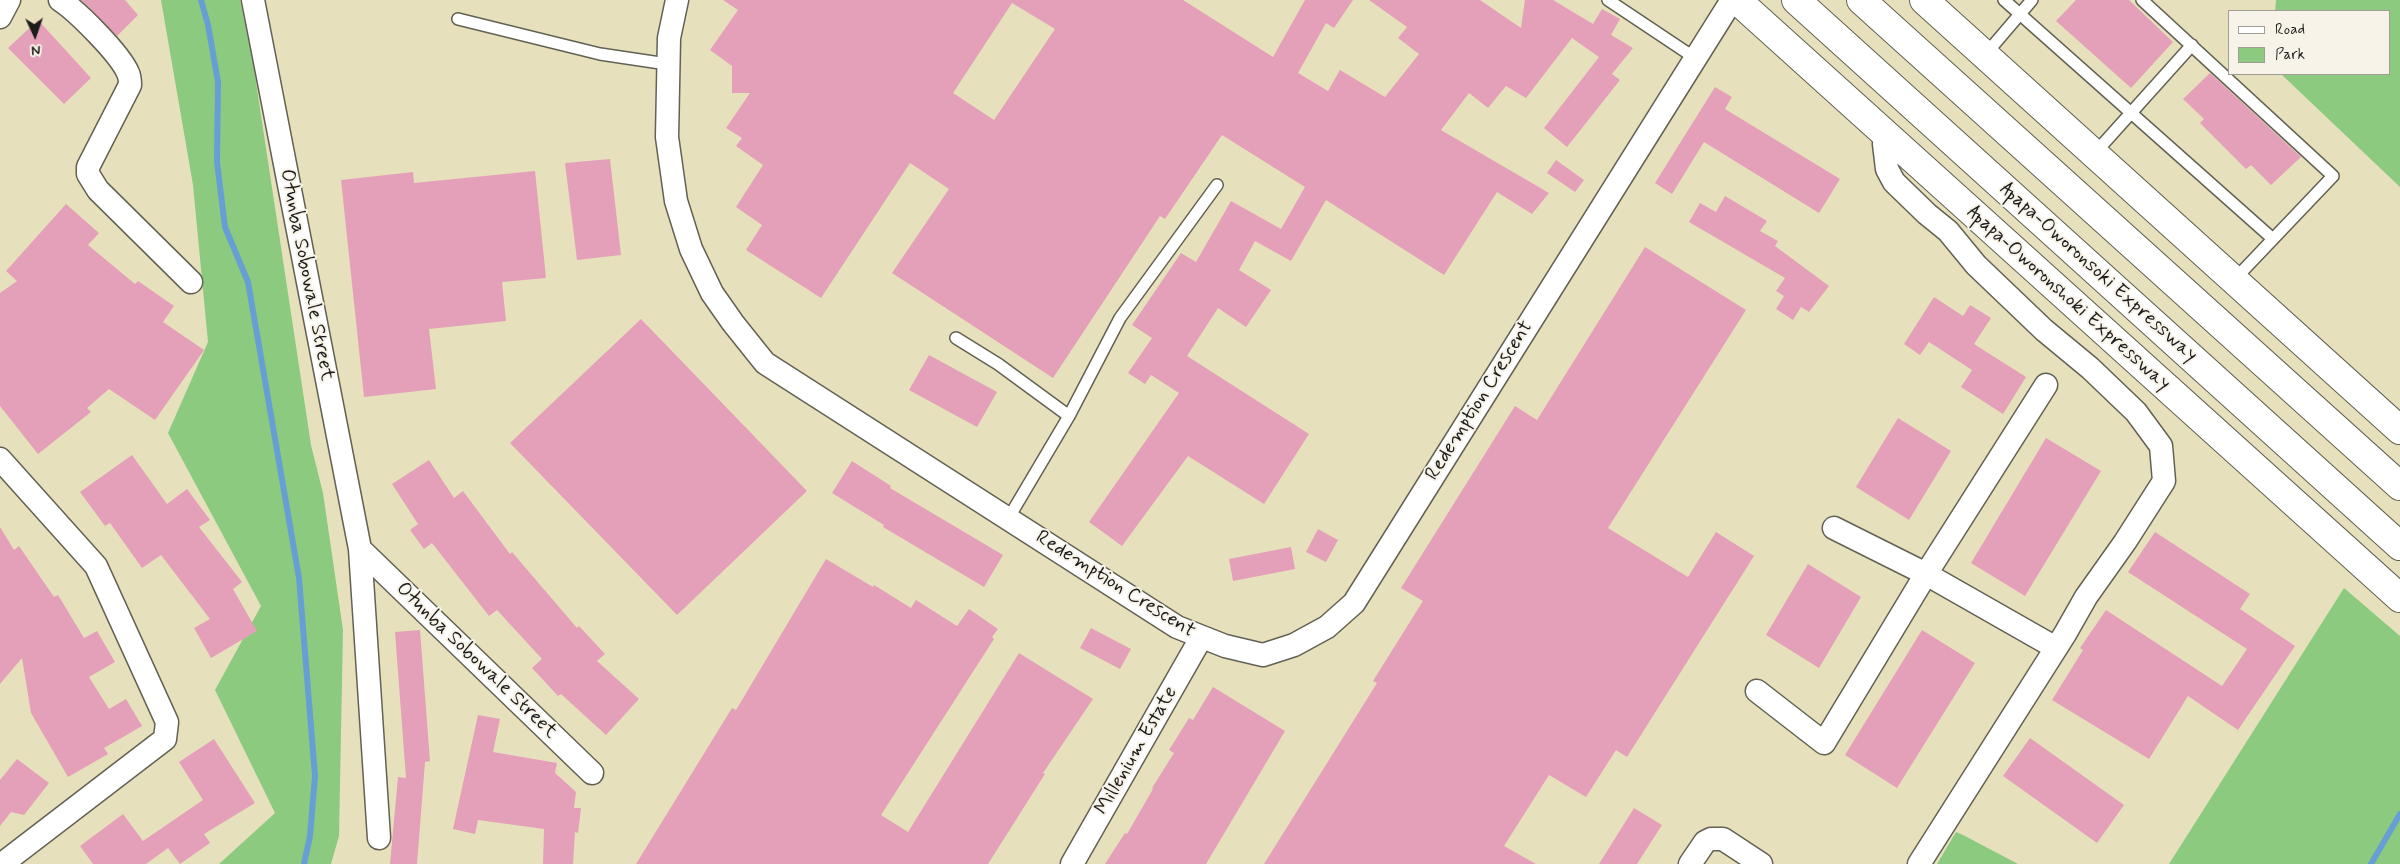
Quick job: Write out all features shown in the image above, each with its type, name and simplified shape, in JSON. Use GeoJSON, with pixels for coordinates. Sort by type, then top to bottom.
{"type":"FeatureCollection","features":[{"type":"Feature","properties":{"kind":"main road","name":"Apapa-Oworonshoki Expressway"},"geometry":{"type":"LineString","coordinates":[[1736,0],[2400,598]]}},
{"type":"Feature","properties":{"kind":"main road","name":"Apapa-Oworonsoki Expressway"},"geometry":{"type":"LineString","coordinates":[[1796,0],[2400,546]]}},
{"type":"Feature","properties":{"kind":"main road"},"geometry":{"type":"LineString","coordinates":[[1861,0],[2400,486]]}},
{"type":"Feature","properties":{"kind":"main road"},"geometry":{"type":"LineString","coordinates":[[1924,0],[2400,430]]}},
{"type":"Feature","properties":{"kind":"street"},"geometry":{"type":"LineString","coordinates":[[0,16],[9,0]]}},
{"type":"Feature","properties":{"kind":"street"},"geometry":{"type":"LineString","coordinates":[[60,0],[72,8],[129,74],[130,85],[88,167],[88,174],[98,190],[191,282]]}},
{"type":"Feature","properties":{"kind":"street","name":"Otunba Sobowale Street"},"geometry":{"type":"LineString","coordinates":[[253,0],[360,549],[379,838]]}},
{"type":"Feature","properties":{"kind":"street","name":"Redemption Crescent"},"geometry":{"type":"LineString","coordinates":[[676,0],[669,38],[667,64],[666,137],[676,201],[691,249],[712,293],[733,324],[765,363],[1177,627],[1202,638],[1263,654],[1294,645],[1328,627],[1354,603],[1732,0]]}},
{"type":"Feature","properties":{"kind":"street"},"geometry":{"type":"LineString","coordinates":[[1886,135],[1884,144],[1887,169],[1894,182],[1927,214],[1948,230],[1976,265],[2044,330],[2090,368],[2136,412],[2161,446],[2164,481],[2126,542],[2086,597],[2056,648],[1919,864]]}},
{"type":"Feature","properties":{"kind":"street"},"geometry":{"type":"LineString","coordinates":[[1757,691],[1824,743],[1926,574],[2046,385]]}},
{"type":"Feature","properties":{"kind":"street"},"geometry":{"type":"LineString","coordinates":[[0,459],[96,566],[167,722],[165,739],[2,864]]}},
{"type":"Feature","properties":{"kind":"street"},"geometry":{"type":"LineString","coordinates":[[1834,528],[1926,574],[2056,648]]}},
{"type":"Feature","properties":{"kind":"street","name":"Otunba Sobowale Street"},"geometry":{"type":"LineString","coordinates":[[360,549],[592,773]]}},
{"type":"Feature","properties":{"kind":"street","name":"Millenium Estate"},"geometry":{"type":"LineString","coordinates":[[1072,864],[1202,638]]}},
{"type":"Feature","properties":{"kind":"street"},"geometry":{"type":"LineString","coordinates":[[1690,864],[1705,842],[1717,838],[1723,839],[1761,864]]}},
{"type":"Feature","properties":{"kind":"lane"},"geometry":{"type":"LineString","coordinates":[[1608,0],[1695,58]]}},
{"type":"Feature","properties":{"kind":"lane"},"geometry":{"type":"LineString","coordinates":[[2004,0],[2273,239]]}},
{"type":"Feature","properties":{"kind":"lane"},"geometry":{"type":"LineString","coordinates":[[1985,55],[2032,0]]}},
{"type":"Feature","properties":{"kind":"lane"},"geometry":{"type":"LineString","coordinates":[[2142,0],[2333,176],[2234,280]]}},
{"type":"Feature","properties":{"kind":"lane"},"geometry":{"type":"LineString","coordinates":[[458,19],[600,54],[667,64]]}},
{"type":"Feature","properties":{"kind":"lane"},"geometry":{"type":"LineString","coordinates":[[2094,154],[2192,45]]}},
{"type":"Feature","properties":{"kind":"lane"},"geometry":{"type":"LineString","coordinates":[[1008,519],[1068,416],[1120,318],[1217,184]]}},
{"type":"Feature","properties":{"kind":"lane"},"geometry":{"type":"LineString","coordinates":[[956,338],[998,364],[1068,416]]}},
{"type":"Feature","properties":{"kind":"green space"},"geometry":{"type":"Polygon","coordinates":[[[161,0],[240,0],[254,69],[311,445],[323,493],[343,630],[339,836],[331,864],[219,864],[275,813],[215,690],[261,606],[168,433],[208,342],[193,185],[161,0]]]}},
{"type":"Feature","properties":{"kind":"green space"},"geometry":{"type":"Polygon","coordinates":[[[2276,0],[2400,0],[2400,187],[2282,75],[2390,75],[2390,10],[2275,10],[2276,0]]]}},
{"type":"Feature","properties":{"kind":"green space"},"geometry":{"type":"Polygon","coordinates":[[[2344,588],[2400,636],[2400,864],[2169,864],[2344,588]]]}},
{"type":"Feature","properties":{"kind":"green space"},"geometry":{"type":"Polygon","coordinates":[[[1956,832],[1963,835],[2018,864],[1937,864],[1956,832]]]}},
{"type":"Feature","properties":{"kind":"building"},"geometry":{"type":"Polygon","coordinates":[[[81,0],[125,0],[138,15],[117,36],[81,0]]]}},
{"type":"Feature","properties":{"kind":"building"},"geometry":{"type":"Polygon","coordinates":[[[723,0],[1183,0],[1273,57],[1305,0],[1353,0],[1334,28],[1326,23],[1298,73],[1328,91],[1340,70],[1385,97],[1419,54],[1398,38],[1407,27],[1369,0],[1480,0],[1521,28],[1525,0],[1553,0],[1593,24],[1602,9],[1620,19],[1611,35],[1633,48],[1612,74],[1620,80],[1567,147],[1544,128],[1599,57],[1572,38],[1526,98],[1506,86],[1488,108],[1469,93],[1441,130],[1549,193],[1532,214],[1497,192],[1444,275],[1326,200],[1291,261],[1255,241],[1239,270],[1271,290],[1246,327],[1218,308],[1187,356],[1309,434],[1264,504],[1188,456],[1122,546],[1089,522],[1179,393],[1151,375],[1145,384],[1128,373],[1152,338],[1132,325],[1181,253],[1196,262],[1231,201],[1281,229],[1305,187],[1222,135],[1165,219],[1160,216],[1053,378],[892,273],[949,189],[910,163],[821,298],[746,250],[762,225],[736,207],[763,165],[736,146],[742,138],[726,128],[750,93],[732,93],[732,66],[710,50],[738,10],[723,0]],[[1012,3],[953,93],[994,120],[1055,29],[1012,3]]]}},
{"type":"Feature","properties":{"kind":"building"},"geometry":{"type":"Polygon","coordinates":[[[2076,0],[2129,0],[2173,42],[2131,88],[2056,21],[2076,0]]]}},
{"type":"Feature","properties":{"kind":"building"},"geometry":{"type":"Polygon","coordinates":[[[38,20],[91,78],[64,104],[8,48],[38,20]]]}},
{"type":"Feature","properties":{"kind":"building"},"geometry":{"type":"Polygon","coordinates":[[[2210,73],[2301,157],[2271,185],[2251,165],[2246,169],[2200,123],[2204,119],[2183,99],[2210,73]]]}},
{"type":"Feature","properties":{"kind":"building"},"geometry":{"type":"Polygon","coordinates":[[[1715,87],[1732,97],[1725,109],[1840,179],[1819,213],[1704,142],[1672,194],[1655,183],[1715,87]]]}},
{"type":"Feature","properties":{"kind":"building"},"geometry":{"type":"Polygon","coordinates":[[[610,159],[621,255],[577,260],[565,163],[610,159]]]}},
{"type":"Feature","properties":{"kind":"building"},"geometry":{"type":"Polygon","coordinates":[[[1556,160],[1584,180],[1575,192],[1547,173],[1556,160]]]}},
{"type":"Feature","properties":{"kind":"building"},"geometry":{"type":"Polygon","coordinates":[[[535,171],[546,278],[502,282],[506,321],[429,329],[436,389],[364,397],[341,180],[413,172],[414,183],[535,171]]]}},
{"type":"Feature","properties":{"kind":"building"},"geometry":{"type":"Polygon","coordinates":[[[1725,196],[1767,221],[1760,231],[1778,241],[1775,246],[1829,286],[1809,312],[1801,307],[1793,320],[1776,309],[1784,296],[1776,291],[1785,278],[1689,222],[1700,203],[1716,212],[1725,196]]]}},
{"type":"Feature","properties":{"kind":"building"},"geometry":{"type":"Polygon","coordinates":[[[66,204],[99,233],[88,245],[135,284],[138,281],[174,306],[163,322],[204,350],[155,420],[109,389],[87,408],[91,412],[38,454],[0,406],[0,293],[17,281],[6,271],[66,204]]]}},
{"type":"Feature","properties":{"kind":"building"},"geometry":{"type":"Polygon","coordinates":[[[1645,247],[1746,310],[1608,528],[1688,577],[1716,532],[1754,556],[1627,757],[1616,750],[1586,797],[1549,775],[1504,846],[1536,864],[1264,864],[1377,683],[1373,681],[1423,601],[1401,588],[1515,406],[1537,420],[1645,247]]]}},
{"type":"Feature","properties":{"kind":"building"},"geometry":{"type":"Polygon","coordinates":[[[1934,297],[1963,316],[1970,305],[1991,318],[1974,344],[2026,377],[2003,414],[1961,387],[1972,370],[1929,342],[1920,355],[1904,344],[1934,297]]]}},
{"type":"Feature","properties":{"kind":"building"},"geometry":{"type":"Polygon","coordinates":[[[641,319],[807,491],[677,615],[510,443],[641,319]]]}},
{"type":"Feature","properties":{"kind":"building"},"geometry":{"type":"Polygon","coordinates":[[[929,355],[997,392],[977,427],[909,390],[929,355]]]}},
{"type":"Feature","properties":{"kind":"building"},"geometry":{"type":"Polygon","coordinates":[[[1898,418],[1951,451],[1909,520],[1856,487],[1898,418]]]}},
{"type":"Feature","properties":{"kind":"building"},"geometry":{"type":"Polygon","coordinates":[[[2046,438],[2101,471],[2025,596],[1971,563],[2046,438]]]}},
{"type":"Feature","properties":{"kind":"building"},"geometry":{"type":"Polygon","coordinates":[[[132,455],[167,504],[187,489],[210,520],[199,527],[242,582],[233,589],[257,631],[211,658],[194,628],[210,619],[161,555],[142,568],[110,523],[105,526],[80,492],[132,455]]]}},
{"type":"Feature","properties":{"kind":"building"},"geometry":{"type":"Polygon","coordinates":[[[429,460],[454,498],[463,491],[510,554],[512,552],[577,628],[579,626],[605,654],[597,661],[639,699],[606,735],[561,694],[558,696],[532,668],[542,659],[497,610],[489,616],[432,543],[424,549],[410,530],[418,524],[392,484],[429,460]]]}},
{"type":"Feature","properties":{"kind":"building"},"geometry":{"type":"Polygon","coordinates":[[[852,461],[891,486],[890,488],[1003,555],[984,587],[883,527],[884,525],[832,493],[852,461]]]}},
{"type":"Feature","properties":{"kind":"building"},"geometry":{"type":"Polygon","coordinates":[[[0,527],[14,550],[19,546],[54,597],[58,595],[84,638],[97,631],[115,662],[89,677],[109,709],[126,699],[142,726],[104,748],[108,754],[68,777],[31,713],[22,658],[0,684],[0,527]]]}},
{"type":"Feature","properties":{"kind":"building"},"geometry":{"type":"Polygon","coordinates":[[[1318,529],[1338,540],[1326,562],[1306,552],[1318,529]]]}},
{"type":"Feature","properties":{"kind":"building"},"geometry":{"type":"Polygon","coordinates":[[[2155,532],[2250,594],[2240,609],[2295,646],[2238,730],[2188,696],[2149,759],[2052,700],[2083,650],[2080,648],[2106,610],[2222,686],[2247,649],[2128,572],[2155,532]]]}},
{"type":"Feature","properties":{"kind":"building"},"geometry":{"type":"Polygon","coordinates":[[[1291,547],[1295,569],[1233,581],[1229,559],[1291,547]]]}},
{"type":"Feature","properties":{"kind":"building"},"geometry":{"type":"Polygon","coordinates":[[[826,559],[911,608],[916,600],[957,626],[969,609],[998,629],[992,637],[994,639],[881,815],[908,832],[1019,653],[1093,699],[1043,773],[1045,774],[988,864],[636,864],[732,708],[736,710],[826,559]]]}},
{"type":"Feature","properties":{"kind":"building"},"geometry":{"type":"Polygon","coordinates":[[[1808,564],[1861,597],[1819,668],[1766,635],[1808,564]]]}},
{"type":"Feature","properties":{"kind":"building"},"geometry":{"type":"Polygon","coordinates":[[[1091,628],[1131,649],[1120,669],[1080,648],[1091,628]]]}},
{"type":"Feature","properties":{"kind":"building"},"geometry":{"type":"Polygon","coordinates":[[[420,630],[430,761],[425,762],[417,864],[390,864],[398,777],[406,778],[395,632],[420,630]]]}},
{"type":"Feature","properties":{"kind":"building"},"geometry":{"type":"Polygon","coordinates":[[[1922,630],[1975,663],[1897,788],[1845,755],[1922,630]]]}},
{"type":"Feature","properties":{"kind":"building"},"geometry":{"type":"Polygon","coordinates":[[[1213,687],[1285,731],[1206,864],[1105,864],[1125,833],[1127,834],[1174,753],[1169,750],[1189,718],[1193,720],[1213,687]]]}},
{"type":"Feature","properties":{"kind":"building"},"geometry":{"type":"Polygon","coordinates":[[[478,715],[500,719],[493,752],[557,763],[555,773],[576,792],[574,808],[581,808],[578,833],[575,832],[573,864],[543,864],[544,829],[478,820],[475,834],[453,829],[478,715]]]}},
{"type":"Feature","properties":{"kind":"building"},"geometry":{"type":"Polygon","coordinates":[[[2030,738],[2124,805],[2097,843],[2003,776],[2030,738]]]}},
{"type":"Feature","properties":{"kind":"building"},"geometry":{"type":"Polygon","coordinates":[[[214,739],[255,803],[204,834],[210,843],[180,864],[168,848],[146,864],[93,864],[80,846],[123,814],[143,841],[203,800],[179,762],[214,739]]]}},
{"type":"Feature","properties":{"kind":"building"},"geometry":{"type":"Polygon","coordinates":[[[17,759],[49,783],[24,815],[11,812],[0,826],[0,780],[17,759]]]}},
{"type":"Feature","properties":{"kind":"building"},"geometry":{"type":"Polygon","coordinates":[[[1634,808],[1662,825],[1637,864],[1599,864],[1634,808]]]}},
{"type":"Feature","properties":{"kind":"waterway"},"geometry":{"type":"LineString","coordinates":[[201,0],[208,25],[218,82],[217,162],[225,227],[248,282],[299,578],[315,776],[310,836],[304,864]]}},
{"type":"Feature","properties":{"kind":"waterway"},"geometry":{"type":"LineString","coordinates":[[2371,864],[2400,814]]}}]}
